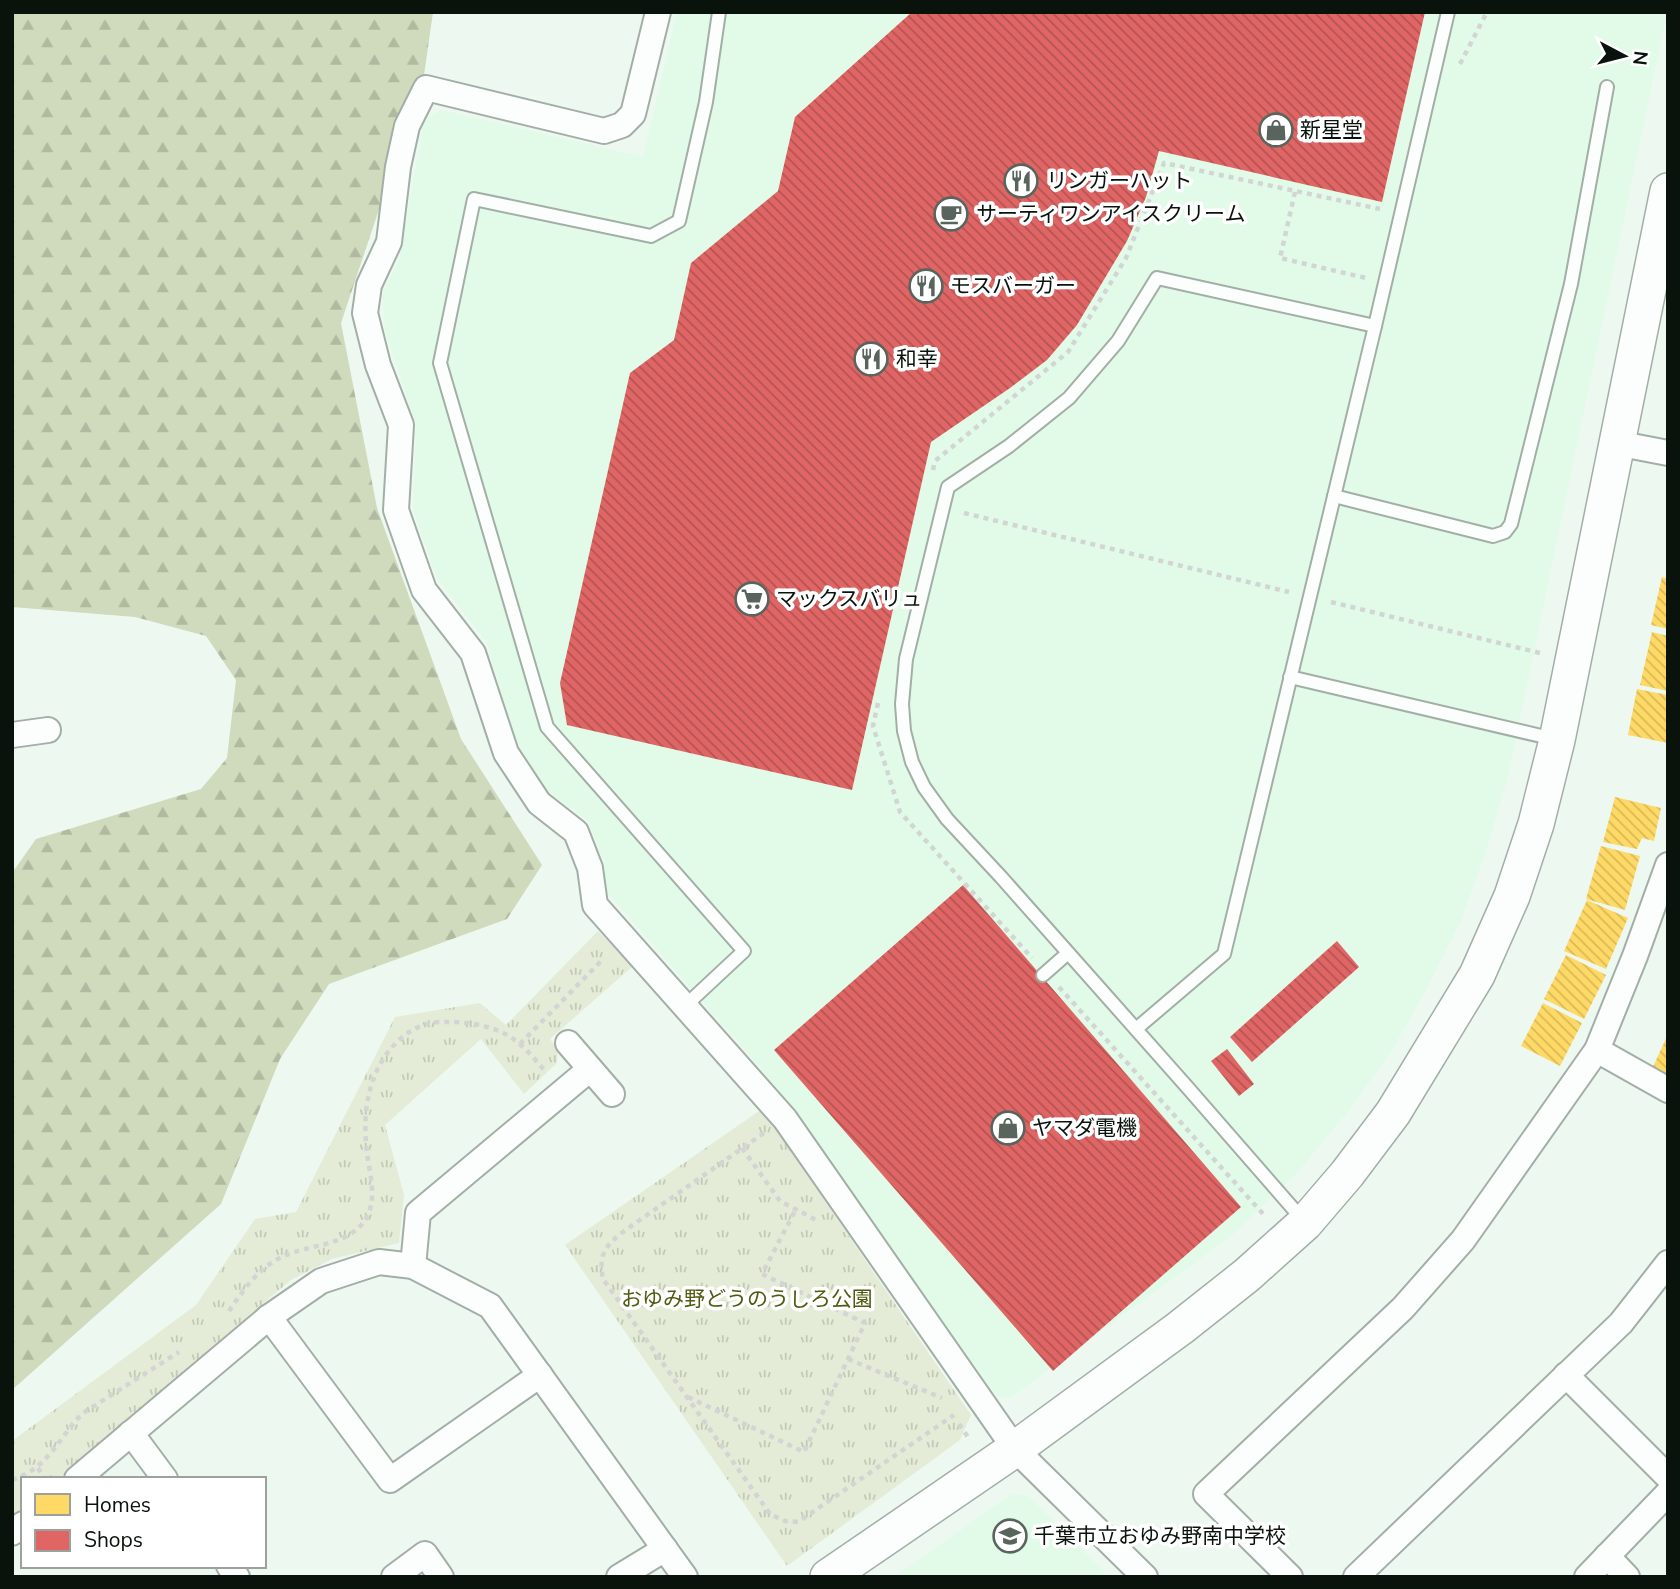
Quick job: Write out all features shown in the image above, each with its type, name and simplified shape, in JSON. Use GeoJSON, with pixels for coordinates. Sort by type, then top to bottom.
{"type":"FeatureCollection","features":[{"type":"Feature","properties":{"kind":"street"},"geometry":{"type":"LineString","coordinates":[[658,12],[633,114],[622,125],[604,131],[426,88],[407,126],[398,167],[389,242],[369,285],[365,313],[378,365],[401,425],[396,510],[424,590],[473,653],[506,753],[539,803],[576,832],[590,868],[595,905],[785,1119],[1015,1449],[1145,1577]]}},
{"type":"Feature","properties":{"kind":"street"},"geometry":{"type":"LineString","coordinates":[[828,1577],[1015,1449],[1180,1328],[1247,1275],[1305,1223],[1347,1174],[1393,1113],[1477,975],[1516,884],[1536,824],[1557,740],[1668,191]]}},
{"type":"Feature","properties":{"kind":"street"},"geometry":{"type":"LineString","coordinates":[[1616,443],[1668,453]]}},
{"type":"Feature","properties":{"kind":"street"},"geometry":{"type":"LineString","coordinates":[[12,735],[48,730]]}},
{"type":"Feature","properties":{"kind":"street"},"geometry":{"type":"LineString","coordinates":[[1290,1577],[1206,1494],[1403,1308],[1463,1240],[1597,1050],[1668,865]]}},
{"type":"Feature","properties":{"kind":"street"},"geometry":{"type":"LineString","coordinates":[[568,1043],[612,1094]]}},
{"type":"Feature","properties":{"kind":"street"},"geometry":{"type":"LineString","coordinates":[[1597,1050],[1668,1090]]}},
{"type":"Feature","properties":{"kind":"street"},"geometry":{"type":"LineString","coordinates":[[413,1266],[418,1213],[590,1069]]}},
{"type":"Feature","properties":{"kind":"street"},"geometry":{"type":"LineString","coordinates":[[79,1477],[269,1317],[321,1281],[379,1262],[413,1266],[490,1306],[685,1577]]}},
{"type":"Feature","properties":{"kind":"street"},"geometry":{"type":"LineString","coordinates":[[1356,1577],[1621,1323],[1668,1263]]}},
{"type":"Feature","properties":{"kind":"street"},"geometry":{"type":"LineString","coordinates":[[269,1317],[390,1480],[540,1375]]}},
{"type":"Feature","properties":{"kind":"street"},"geometry":{"type":"LineString","coordinates":[[1566,1376],[1668,1477]]}},
{"type":"Feature","properties":{"kind":"street"},"geometry":{"type":"LineString","coordinates":[[131,1433],[164,1477]]}},
{"type":"Feature","properties":{"kind":"street"},"geometry":{"type":"LineString","coordinates":[[1587,1577],[1668,1493]]}},
{"type":"Feature","properties":{"kind":"street"},"geometry":{"type":"LineString","coordinates":[[619,1577],[665,1549]]}},
{"type":"Feature","properties":{"kind":"street"},"geometry":{"type":"LineString","coordinates":[[394,1577],[425,1554],[440,1577]]}},
{"type":"Feature","properties":{"kind":"street"},"geometry":{"type":"LineString","coordinates":[[1607,1556],[1627,1577]]}},
{"type":"Feature","properties":{"kind":"lane"},"geometry":{"type":"LineString","coordinates":[[685,1006],[744,951],[547,727],[440,363],[474,199],[651,236],[679,221],[706,103],[719,12]]}},
{"type":"Feature","properties":{"kind":"lane"},"geometry":{"type":"LineString","coordinates":[[1136,1030],[1224,954],[1448,12]]}},
{"type":"Feature","properties":{"kind":"lane"},"geometry":{"type":"LineString","coordinates":[[1334,496],[1493,536],[1505,532],[1511,524],[1571,284],[1607,87]]}},
{"type":"Feature","properties":{"kind":"lane"},"geometry":{"type":"LineString","coordinates":[[1305,1223],[947,819],[924,787],[912,762],[904,731],[902,704],[906,659],[948,487],[1009,446],[1069,398],[1118,341],[1157,278],[1375,326]]}},
{"type":"Feature","properties":{"kind":"lane"},"geometry":{"type":"LineString","coordinates":[[1290,677],[1557,740]]}},
{"type":"Feature","properties":{"kind":"lane"},"geometry":{"type":"LineString","coordinates":[[1044,974],[1068,953]]}},
{"type":"Feature","properties":{"kind":"path"},"geometry":{"type":"LineString","coordinates":[[933,472],[935,461],[1068,352],[1126,258],[1164,163],[1401,214]]}},
{"type":"Feature","properties":{"kind":"path"},"geometry":{"type":"LineString","coordinates":[[943,508],[1541,653]]}},
{"type":"Feature","properties":{"kind":"path"},"geometry":{"type":"LineString","coordinates":[[879,700],[873,726],[900,812],[1267,1218]]}},
{"type":"Feature","properties":{"kind":"path"},"geometry":{"type":"LineString","coordinates":[[520,1044],[624,937]]}},
{"type":"Feature","properties":{"kind":"path"},"geometry":{"type":"LineString","coordinates":[[225,1316],[246,1287],[273,1262],[300,1250],[348,1236],[366,1219],[372,1204],[373,1189],[365,1141],[371,1084],[386,1053],[411,1031],[430,1022],[452,1021],[499,1030],[520,1044],[563,1091]]}},
{"type":"Feature","properties":{"kind":"path"},"geometry":{"type":"LineString","coordinates":[[785,1119],[606,1245],[601,1266],[603,1279],[770,1514],[785,1521],[799,1522],[954,1415]]}},
{"type":"Feature","properties":{"kind":"path"},"geometry":{"type":"LineString","coordinates":[[742,1148],[780,1201],[818,1220],[825,1231]]}},
{"type":"Feature","properties":{"kind":"path"},"geometry":{"type":"LineString","coordinates":[[687,1396],[804,1452],[864,1323],[762,1274],[796,1209]]}},
{"type":"Feature","properties":{"kind":"path"},"geometry":{"type":"LineString","coordinates":[[12,1480],[38,1468],[83,1413],[190,1346]]}},
{"type":"Feature","properties":{"kind":"path"},"geometry":{"type":"LineString","coordinates":[[848,1359],[942,1398]]}},
{"type":"Feature","properties":{"kind":"path"},"geometry":{"type":"LineString","coordinates":[[934,1387],[970,1440]]}},
{"type":"Feature","properties":{"kind":"path"},"geometry":{"type":"LineString","coordinates":[[38,1468],[44,1477]]}},
{"type":"Feature","properties":{"kind":"shaded area"},"geometry":{"type":"Polygon","coordinates":[[[677,12],[1667,12],[1508,776],[1486,851],[1460,923],[1392,1050],[1350,1109],[1297,1173],[1231,1236],[1010,1398],[996,1396],[767,1076],[606,891],[604,860],[588,821],[545,789],[514,737],[487,643],[437,578],[413,510],[416,424],[385,331],[382,295],[399,260],[424,121],[441,110],[643,157],[677,12]]]}},
{"type":"Feature","properties":{"kind":"shaded area","name":"千葉市立おゆみ野南中学校"},"geometry":{"type":"Polygon","coordinates":[[[1012,1494],[1027,1495],[1109,1577],[894,1577],[1012,1494]]]}},
{"type":"Feature","properties":{"kind":"green space"},"geometry":{"type":"Polygon","coordinates":[[[12,12],[433,12],[424,75],[341,323],[377,508],[461,739],[542,865],[507,919],[329,984],[280,1059],[221,1204],[12,1390],[12,873],[36,839],[201,789],[227,758],[236,680],[206,636],[135,617],[12,607],[12,12]]]}},
{"type":"Feature","properties":{"kind":"green space"},"geometry":{"type":"Polygon","coordinates":[[[598,931],[633,966],[550,1039],[558,1050],[557,1063],[524,1094],[481,1039],[385,1125],[404,1195],[399,1243],[332,1259],[291,1280],[60,1477],[21,1477],[21,1511],[12,1518],[12,1441],[196,1305],[255,1219],[296,1212],[395,1017],[480,1003],[506,1025],[598,931]]]}},
{"type":"Feature","properties":{"kind":"green space","name":"おゆみ野どうのうしろ公園"},"geometry":{"type":"Polygon","coordinates":[[[762,1109],[971,1415],[960,1440],[787,1566],[565,1245],[762,1109]]]}},
{"type":"Feature","properties":{"kind":"building: Homes"},"geometry":{"type":"Polygon","coordinates":[[[1662,577],[1668,579],[1668,629],[1651,625],[1662,577]]]}},
{"type":"Feature","properties":{"kind":"building: Homes"},"geometry":{"type":"Polygon","coordinates":[[[1652,632],[1668,636],[1668,691],[1640,685],[1652,632]]]}},
{"type":"Feature","properties":{"kind":"building: Homes"},"geometry":{"type":"Polygon","coordinates":[[[1637,689],[1668,695],[1668,743],[1628,735],[1637,689]]]}},
{"type":"Feature","properties":{"kind":"building: Homes"},"geometry":{"type":"Polygon","coordinates":[[[1615,797],[1661,808],[1654,841],[1642,838],[1637,849],[1603,842],[1615,797]]]}},
{"type":"Feature","properties":{"kind":"building: Homes"},"geometry":{"type":"Polygon","coordinates":[[[1601,846],[1640,856],[1625,910],[1586,899],[1601,846]]]}},
{"type":"Feature","properties":{"kind":"building: Homes"},"geometry":{"type":"Polygon","coordinates":[[[1587,900],[1628,918],[1606,969],[1564,951],[1587,900]]]}},
{"type":"Feature","properties":{"kind":"building: Homes"},"geometry":{"type":"Polygon","coordinates":[[[1566,955],[1606,975],[1584,1019],[1544,999],[1566,955]]]}},
{"type":"Feature","properties":{"kind":"building: Homes"},"geometry":{"type":"Polygon","coordinates":[[[1543,1003],[1582,1023],[1560,1066],[1521,1046],[1543,1003]]]}},
{"type":"Feature","properties":{"kind":"building: Homes"},"geometry":{"type":"Polygon","coordinates":[[[1668,1034],[1668,1076],[1652,1069],[1668,1034]]]}},
{"type":"Feature","properties":{"kind":"building: Shops"},"geometry":{"type":"Polygon","coordinates":[[[912,12],[1425,12],[1382,202],[1159,151],[1146,197],[1127,241],[1077,325],[1047,360],[931,442],[852,790],[567,725],[560,683],[630,373],[674,340],[691,263],[778,191],[795,117],[912,12]]]}},
{"type":"Feature","properties":{"kind":"building: Shops","name":"ヤマダ電機"},"geometry":{"type":"Polygon","coordinates":[[[963,885],[1241,1207],[1053,1371],[774,1050],[963,885]]]}},
{"type":"Feature","properties":{"kind":"building: Shops"},"geometry":{"type":"Polygon","coordinates":[[[1337,941],[1359,967],[1252,1062],[1230,1037],[1337,941]]]}},
{"type":"Feature","properties":{"kind":"building: Shops"},"geometry":{"type":"Polygon","coordinates":[[[1227,1049],[1254,1084],[1239,1096],[1211,1061],[1227,1049]]]}},
{"type":"Feature","properties":{"kind":"place","name":"新星堂"},"geometry":{"type":"Point","coordinates":[1276,130]}},
{"type":"Feature","properties":{"kind":"place","name":"リンガーハット"},"geometry":{"type":"Point","coordinates":[1021,181]}},
{"type":"Feature","properties":{"kind":"place","name":"サーティワンアイスクリーム"},"geometry":{"type":"Point","coordinates":[951,214]}},
{"type":"Feature","properties":{"kind":"place","name":"モスバーガー"},"geometry":{"type":"Point","coordinates":[926,286]}},
{"type":"Feature","properties":{"kind":"place","name":"和幸"},"geometry":{"type":"Point","coordinates":[871,359]}},
{"type":"Feature","properties":{"kind":"place","name":"マックスバリュ"},"geometry":{"type":"Point","coordinates":[752,599]}},
{"type":"Feature","properties":{"kind":"place","name":"ヤマダ電機"},"geometry":{"type":"Point","coordinates":[1008,1128]}},
{"type":"Feature","properties":{"kind":"place","name":"千葉市立おゆみ野南中学校"},"geometry":{"type":"Point","coordinates":[1010,1536]}}]}
